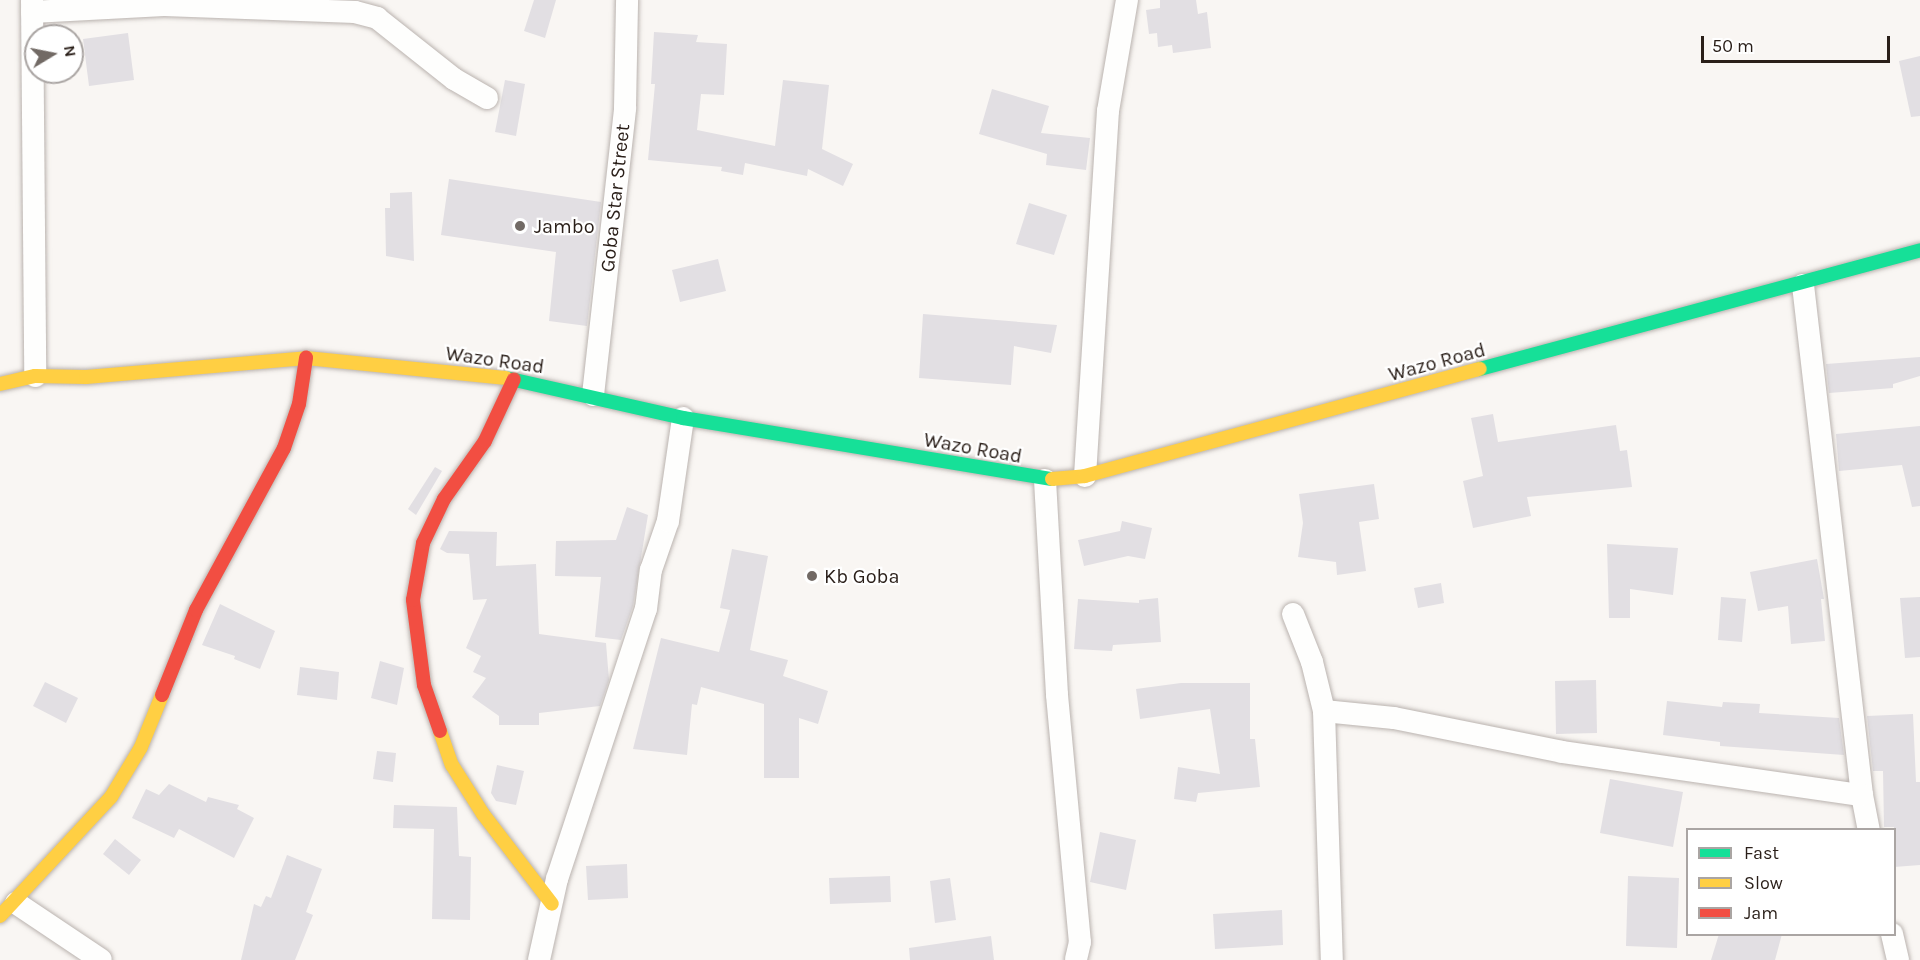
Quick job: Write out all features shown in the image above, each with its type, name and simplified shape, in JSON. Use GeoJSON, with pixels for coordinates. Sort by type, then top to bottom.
{"type":"FeatureCollection","features":[{"type":"Feature","properties":{"kind":"main road","name":"Wazo Road"},"geometry":{"type":"LineString","coordinates":[[0,384],[35,376],[87,377],[306,358],[514,380],[593,395],[683,418],[1045,480],[1085,476],[1803,285],[1920,250]]}},
{"type":"Feature","properties":{"kind":"main road"},"geometry":{"type":"LineString","coordinates":[[8,910],[111,796],[141,747],[196,610],[284,448],[299,404],[306,358]]}},
{"type":"Feature","properties":{"kind":"main road"},"geometry":{"type":"LineString","coordinates":[[514,380],[485,441],[444,499],[423,543],[413,600],[424,685],[452,765],[483,814],[552,904]]}},
{"type":"Feature","properties":{"kind":"street","name":"Goba Star Street"},"geometry":{"type":"LineString","coordinates":[[593,395],[625,108],[627,0]]}},
{"type":"Feature","properties":{"kind":"street"},"geometry":{"type":"LineString","coordinates":[[1085,476],[1108,111],[1127,0]]}},
{"type":"Feature","properties":{"kind":"street"},"geometry":{"type":"LineString","coordinates":[[35,376],[32,6],[164,5],[355,12],[377,18],[454,79],[487,98]]}},
{"type":"Feature","properties":{"kind":"street"},"geometry":{"type":"LineString","coordinates":[[1803,285],[1862,795],[1869,828]]}},
{"type":"Feature","properties":{"kind":"street"},"geometry":{"type":"LineString","coordinates":[[539,960],[552,904],[646,609],[651,570],[668,521],[683,418]]}},
{"type":"Feature","properties":{"kind":"street"},"geometry":{"type":"LineString","coordinates":[[1045,480],[1058,695],[1080,942],[1076,960]]}},
{"type":"Feature","properties":{"kind":"street"},"geometry":{"type":"LineString","coordinates":[[1293,614],[1312,662],[1324,711],[1332,960]]}},
{"type":"Feature","properties":{"kind":"street"},"geometry":{"type":"LineString","coordinates":[[1324,711],[1394,718],[1562,752],[1862,795]]}},
{"type":"Feature","properties":{"kind":"street"},"geometry":{"type":"LineString","coordinates":[[8,910],[101,960]]}},
{"type":"Feature","properties":{"kind":"street"},"geometry":{"type":"LineString","coordinates":[[1892,936],[1898,960]]}},
{"type":"Feature","properties":{"kind":"building"},"geometry":{"type":"Polygon","coordinates":[[[534,0],[556,0],[545,38],[524,31],[534,0]]]}},
{"type":"Feature","properties":{"kind":"building"},"geometry":{"type":"Polygon","coordinates":[[[1160,0],[1196,0],[1198,14],[1207,12],[1211,48],[1173,53],[1172,45],[1158,47],[1157,33],[1149,34],[1146,10],[1160,8],[1160,0]]]}},
{"type":"Feature","properties":{"kind":"building"},"geometry":{"type":"Polygon","coordinates":[[[654,32],[698,35],[696,42],[727,44],[724,95],[701,94],[697,130],[775,146],[783,80],[829,85],[822,149],[853,164],[843,186],[808,169],[807,176],[745,163],[743,175],[721,171],[722,167],[648,160],[655,84],[651,84],[654,32]]]}},
{"type":"Feature","properties":{"kind":"building"},"geometry":{"type":"Polygon","coordinates":[[[128,33],[134,80],[89,86],[84,39],[128,33]]]}},
{"type":"Feature","properties":{"kind":"building"},"geometry":{"type":"Polygon","coordinates":[[[1920,56],[1920,116],[1911,117],[1899,61],[1920,56]]]}},
{"type":"Feature","properties":{"kind":"building"},"geometry":{"type":"Polygon","coordinates":[[[505,80],[525,84],[516,136],[495,132],[505,80]]]}},
{"type":"Feature","properties":{"kind":"building"},"geometry":{"type":"Polygon","coordinates":[[[992,89],[1049,106],[1041,133],[1090,138],[1086,170],[1046,165],[1047,154],[979,134],[992,89]]]}},
{"type":"Feature","properties":{"kind":"building"},"geometry":{"type":"Polygon","coordinates":[[[449,179],[601,202],[587,326],[549,321],[556,252],[441,235],[449,179]]]}},
{"type":"Feature","properties":{"kind":"building"},"geometry":{"type":"Polygon","coordinates":[[[412,192],[414,261],[386,256],[385,208],[390,208],[390,193],[412,192]]]}},
{"type":"Feature","properties":{"kind":"building"},"geometry":{"type":"Polygon","coordinates":[[[1029,203],[1067,215],[1054,255],[1016,244],[1029,203]]]}},
{"type":"Feature","properties":{"kind":"building"},"geometry":{"type":"Polygon","coordinates":[[[718,259],[726,291],[680,302],[672,270],[718,259]]]}},
{"type":"Feature","properties":{"kind":"building"},"geometry":{"type":"Polygon","coordinates":[[[923,314],[1057,325],[1051,353],[1014,346],[1011,385],[919,378],[923,314]]]}},
{"type":"Feature","properties":{"kind":"building"},"geometry":{"type":"Polygon","coordinates":[[[1920,357],[1920,376],[1893,384],[1893,388],[1829,393],[1826,364],[1920,357]]]}},
{"type":"Feature","properties":{"kind":"building"},"geometry":{"type":"Polygon","coordinates":[[[1493,414],[1498,442],[1616,425],[1620,451],[1627,450],[1632,487],[1527,497],[1531,516],[1473,528],[1463,481],[1483,476],[1471,418],[1493,414]]]}},
{"type":"Feature","properties":{"kind":"building"},"geometry":{"type":"Polygon","coordinates":[[[1920,426],[1920,506],[1912,507],[1902,465],[1839,471],[1836,434],[1920,426]]]}},
{"type":"Feature","properties":{"kind":"building"},"geometry":{"type":"Polygon","coordinates":[[[435,467],[442,471],[416,515],[408,509],[435,467]]]}},
{"type":"Feature","properties":{"kind":"building"},"geometry":{"type":"Polygon","coordinates":[[[1374,484],[1379,519],[1359,522],[1366,571],[1337,575],[1336,562],[1298,557],[1303,523],[1299,494],[1374,484]]]}},
{"type":"Feature","properties":{"kind":"building"},"geometry":{"type":"Polygon","coordinates":[[[627,507],[648,515],[633,606],[621,640],[595,637],[601,577],[555,576],[556,541],[616,540],[627,507]]]}},
{"type":"Feature","properties":{"kind":"building"},"geometry":{"type":"Polygon","coordinates":[[[1122,521],[1152,528],[1145,559],[1128,556],[1084,566],[1078,540],[1120,531],[1122,521]]]}},
{"type":"Feature","properties":{"kind":"building"},"geometry":{"type":"Polygon","coordinates":[[[449,531],[497,532],[496,566],[536,564],[539,634],[606,643],[609,680],[600,706],[539,713],[539,725],[499,725],[499,716],[472,697],[486,678],[473,672],[481,656],[466,648],[487,599],[473,600],[469,554],[447,553],[440,549],[449,531]]]}},
{"type":"Feature","properties":{"kind":"building"},"geometry":{"type":"Polygon","coordinates":[[[1607,544],[1678,548],[1673,595],[1630,589],[1630,618],[1609,618],[1607,544]]]}},
{"type":"Feature","properties":{"kind":"building"},"geometry":{"type":"Polygon","coordinates":[[[732,549],[768,556],[750,650],[788,660],[783,676],[828,691],[818,724],[799,718],[799,778],[764,778],[764,704],[701,687],[697,705],[692,704],[687,755],[633,749],[661,638],[719,652],[730,610],[720,608],[732,549]]]}},
{"type":"Feature","properties":{"kind":"building"},"geometry":{"type":"Polygon","coordinates":[[[1817,559],[1824,599],[1821,599],[1825,641],[1791,644],[1788,606],[1758,611],[1750,572],[1817,559]]]}},
{"type":"Feature","properties":{"kind":"building"},"geometry":{"type":"Polygon","coordinates":[[[1441,583],[1444,603],[1418,608],[1414,588],[1441,583]]]}},
{"type":"Feature","properties":{"kind":"building"},"geometry":{"type":"Polygon","coordinates":[[[1721,597],[1746,599],[1742,642],[1718,640],[1721,597]]]}},
{"type":"Feature","properties":{"kind":"building"},"geometry":{"type":"Polygon","coordinates":[[[1920,597],[1920,657],[1905,658],[1900,598],[1920,597]]]}},
{"type":"Feature","properties":{"kind":"building"},"geometry":{"type":"Polygon","coordinates":[[[1158,598],[1161,642],[1113,645],[1112,651],[1074,649],[1078,599],[1139,603],[1139,600],[1158,598]]]}},
{"type":"Feature","properties":{"kind":"building"},"geometry":{"type":"Polygon","coordinates":[[[220,604],[275,631],[260,669],[234,659],[235,656],[202,645],[220,604]]]}},
{"type":"Feature","properties":{"kind":"building"},"geometry":{"type":"Polygon","coordinates":[[[380,661],[404,668],[397,705],[371,698],[380,661]]]}},
{"type":"Feature","properties":{"kind":"building"},"geometry":{"type":"Polygon","coordinates":[[[300,667],[339,672],[337,700],[297,695],[300,667]]]}},
{"type":"Feature","properties":{"kind":"building"},"geometry":{"type":"Polygon","coordinates":[[[1596,680],[1597,733],[1556,734],[1555,681],[1596,680]]]}},
{"type":"Feature","properties":{"kind":"building"},"geometry":{"type":"Polygon","coordinates":[[[45,682],[78,698],[66,723],[33,706],[45,682]]]}},
{"type":"Feature","properties":{"kind":"building"},"geometry":{"type":"Polygon","coordinates":[[[1181,683],[1250,683],[1250,739],[1255,739],[1260,787],[1198,793],[1196,802],[1174,799],[1178,767],[1220,774],[1210,709],[1140,719],[1136,689],[1181,683]]]}},
{"type":"Feature","properties":{"kind":"building"},"geometry":{"type":"Polygon","coordinates":[[[1667,701],[1722,707],[1723,702],[1760,704],[1759,713],[1839,718],[1844,755],[1720,746],[1720,742],[1663,735],[1667,701]]]}},
{"type":"Feature","properties":{"kind":"building"},"geometry":{"type":"Polygon","coordinates":[[[1913,714],[1916,782],[1920,782],[1920,865],[1896,867],[1896,828],[1884,827],[1883,771],[1873,771],[1867,716],[1913,714]]]}},
{"type":"Feature","properties":{"kind":"building"},"geometry":{"type":"Polygon","coordinates":[[[377,751],[396,753],[393,782],[373,779],[377,751]]]}},
{"type":"Feature","properties":{"kind":"building"},"geometry":{"type":"Polygon","coordinates":[[[497,765],[524,771],[516,805],[496,801],[491,793],[497,765]]]}},
{"type":"Feature","properties":{"kind":"building"},"geometry":{"type":"Polygon","coordinates":[[[1610,779],[1683,792],[1673,847],[1600,833],[1610,779]]]}},
{"type":"Feature","properties":{"kind":"building"},"geometry":{"type":"Polygon","coordinates":[[[169,784],[206,802],[208,797],[239,805],[237,809],[254,818],[234,858],[179,829],[174,838],[132,818],[146,789],[159,795],[169,784]]]}},
{"type":"Feature","properties":{"kind":"building"},"geometry":{"type":"Polygon","coordinates":[[[394,805],[457,807],[459,856],[471,857],[470,920],[432,919],[434,829],[393,828],[394,805]]]}},
{"type":"Feature","properties":{"kind":"building"},"geometry":{"type":"Polygon","coordinates":[[[1100,832],[1136,840],[1126,890],[1090,882],[1100,832]]]}},
{"type":"Feature","properties":{"kind":"building"},"geometry":{"type":"Polygon","coordinates":[[[115,839],[141,860],[129,875],[103,854],[115,839]]]}},
{"type":"Feature","properties":{"kind":"building"},"geometry":{"type":"Polygon","coordinates":[[[287,855],[322,869],[306,912],[313,915],[295,960],[241,960],[254,904],[261,907],[266,896],[271,898],[287,855]]]}},
{"type":"Feature","properties":{"kind":"building"},"geometry":{"type":"Polygon","coordinates":[[[627,864],[628,898],[588,900],[586,866],[627,864]]]}},
{"type":"Feature","properties":{"kind":"building"},"geometry":{"type":"Polygon","coordinates":[[[890,876],[891,902],[830,904],[829,878],[890,876]]]}},
{"type":"Feature","properties":{"kind":"building"},"geometry":{"type":"Polygon","coordinates":[[[1628,876],[1679,878],[1677,948],[1626,946],[1628,876]]]}},
{"type":"Feature","properties":{"kind":"building"},"geometry":{"type":"Polygon","coordinates":[[[950,878],[956,920],[935,923],[930,881],[950,878]]]}},
{"type":"Feature","properties":{"kind":"building"},"geometry":{"type":"Polygon","coordinates":[[[1282,910],[1283,945],[1215,949],[1213,914],[1282,910]]]}},
{"type":"Feature","properties":{"kind":"building"},"geometry":{"type":"Polygon","coordinates":[[[991,936],[994,960],[910,960],[909,948],[991,936]]]}},
{"type":"Feature","properties":{"kind":"building"},"geometry":{"type":"Polygon","coordinates":[[[1718,936],[1781,936],[1775,960],[1711,960],[1718,936]]]}},
{"type":"Feature","properties":{"kind":"traffic: fast"},"geometry":{"type":"LineString","coordinates":[[1480,369],[1920,250]]}},
{"type":"Feature","properties":{"kind":"traffic: fast"},"geometry":{"type":"LineString","coordinates":[[506,378],[683,418],[1052,479]]}},
{"type":"Feature","properties":{"kind":"traffic: slow"},"geometry":{"type":"LineString","coordinates":[[0,384],[35,376],[86,377],[306,358],[506,378]]}},
{"type":"Feature","properties":{"kind":"traffic: slow"},"geometry":{"type":"LineString","coordinates":[[1052,479],[1085,476],[1480,369]]}},
{"type":"Feature","properties":{"kind":"traffic: slow"},"geometry":{"type":"LineString","coordinates":[[0,916],[111,797],[141,747],[162,695]]}},
{"type":"Feature","properties":{"kind":"traffic: slow"},"geometry":{"type":"LineString","coordinates":[[440,731],[452,765],[483,814],[552,904]]}},
{"type":"Feature","properties":{"kind":"traffic: jam"},"geometry":{"type":"LineString","coordinates":[[162,695],[196,610],[284,448],[299,404],[306,358]]}},
{"type":"Feature","properties":{"kind":"traffic: jam"},"geometry":{"type":"LineString","coordinates":[[440,731],[424,685],[413,600],[423,543],[444,499],[485,441],[514,379]]}},
{"type":"Feature","properties":{"kind":"place","name":"Jambo"},"geometry":{"type":"Point","coordinates":[520,226]}},
{"type":"Feature","properties":{"kind":"place","name":"Kb Goba"},"geometry":{"type":"Point","coordinates":[812,576]}}]}
